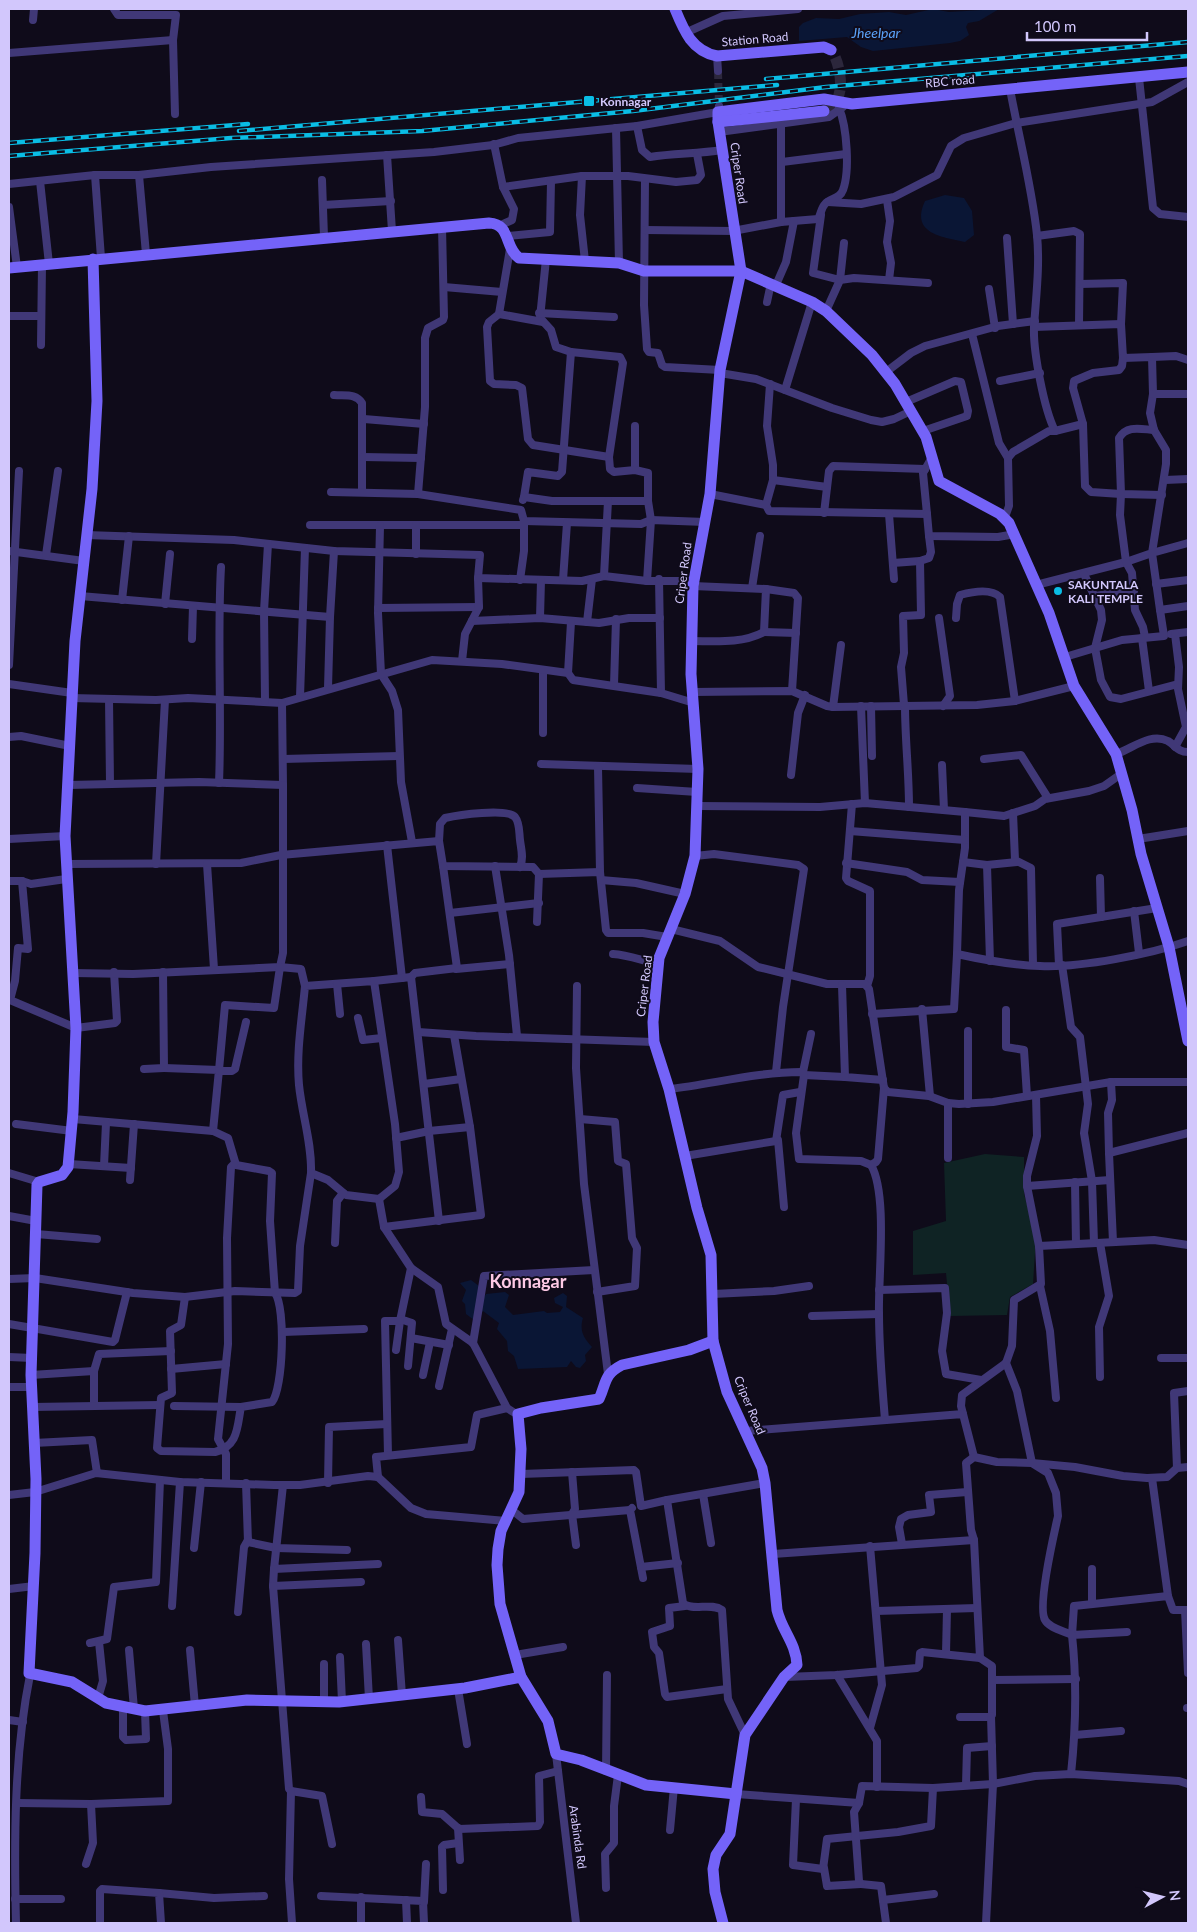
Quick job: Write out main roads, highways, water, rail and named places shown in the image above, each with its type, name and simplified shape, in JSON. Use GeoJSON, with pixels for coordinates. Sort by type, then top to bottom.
{"type":"FeatureCollection","features":[{"type":"Feature","properties":{"kind":"water","name":"Jheelpar"},"geometry":{"type":"Polygon","coordinates":[[[933,9],[949,12],[999,9],[979,21],[968,23],[966,27],[969,35],[960,41],[950,43],[873,51],[861,47],[847,37],[799,41],[799,27],[803,23],[816,18],[839,19],[860,14],[889,12],[906,15],[933,9]]]}},
{"type":"Feature","properties":{"kind":"water"},"geometry":{"type":"Polygon","coordinates":[[[945,195],[964,198],[972,211],[974,235],[965,242],[930,232],[922,220],[921,212],[925,201],[945,195]]]}},
{"type":"Feature","properties":{"kind":"water"},"geometry":{"type":"Polygon","coordinates":[[[471,1280],[479,1286],[482,1300],[486,1294],[505,1292],[509,1295],[505,1307],[513,1315],[544,1311],[547,1313],[560,1312],[563,1307],[555,1303],[554,1298],[563,1293],[567,1296],[566,1307],[583,1318],[583,1334],[592,1347],[585,1355],[586,1361],[580,1368],[576,1367],[571,1361],[567,1367],[518,1369],[514,1356],[508,1351],[507,1341],[497,1329],[499,1323],[483,1311],[474,1320],[466,1314],[465,1304],[462,1301],[466,1290],[460,1283],[471,1280]]]}},
{"type":"Feature","properties":{"kind":"tunnel"},"geometry":{"type":"LineString","coordinates":[[824,111],[836,101],[840,89],[840,75],[831,50]]}},
{"type":"Feature","properties":{"kind":"tunnel"},"geometry":{"type":"LineString","coordinates":[[718,71],[719,106]]}},
{"type":"Feature","properties":{"kind":"railway"},"geometry":{"type":"LineString","coordinates":[[766,79],[1188,42]]}},
{"type":"Feature","properties":{"kind":"railway"},"geometry":{"type":"LineString","coordinates":[[9,156],[231,138],[422,131],[633,111],[826,87],[1188,56]]}},
{"type":"Feature","properties":{"kind":"railway"},"geometry":{"type":"LineString","coordinates":[[239,131],[777,85]]}},
{"type":"Feature","properties":{"kind":"railway"},"geometry":{"type":"LineString","coordinates":[[9,143],[248,124]]}},
{"type":"Feature","properties":{"kind":"place","name":"Konnagar"},"geometry":{"type":"Point","coordinates":[589,101]}},
{"type":"Feature","properties":{"kind":"place","name":"SAKUNTALA KALI TEMPLE"},"geometry":{"type":"Point","coordinates":[1058,591]}},
{"type":"Feature","properties":{"kind":"district","name":"Konnagar"},"geometry":{"type":"Point","coordinates":[528,1281]}}]}
